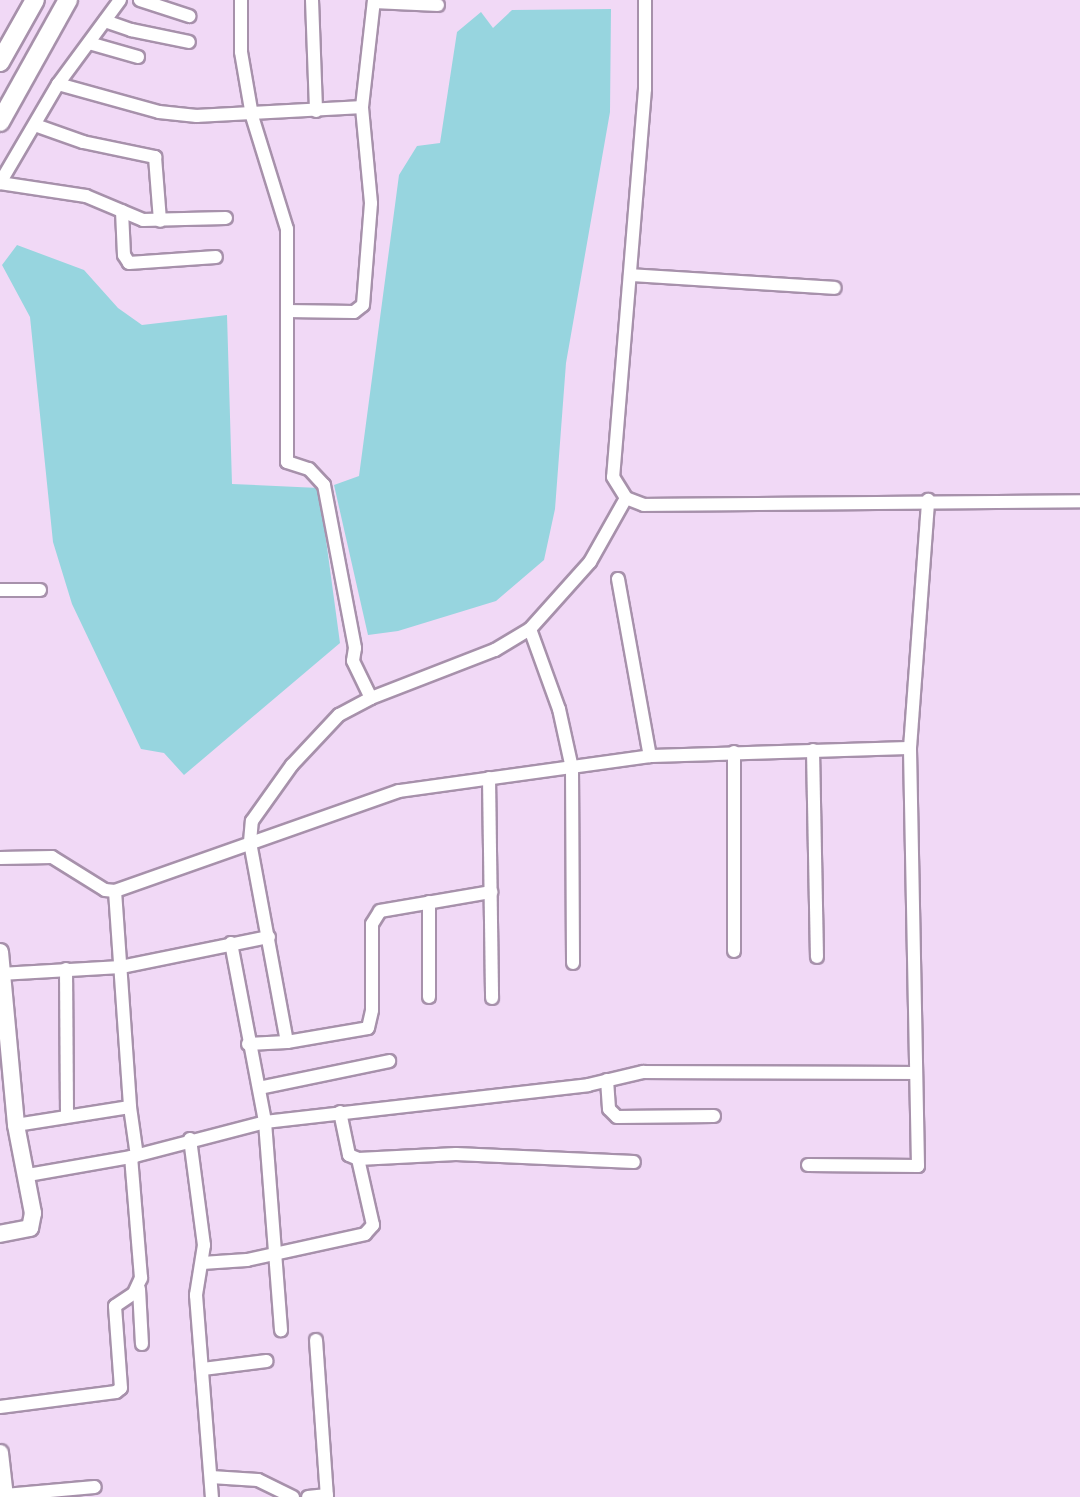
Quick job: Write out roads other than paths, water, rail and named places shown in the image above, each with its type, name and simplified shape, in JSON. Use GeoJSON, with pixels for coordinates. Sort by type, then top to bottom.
{"type":"FeatureCollection","features":[{"type":"Feature","properties":{"kind":"highway"},"geometry":{"type":"LineString","coordinates":[[0,62],[35,0]]}},
{"type":"Feature","properties":{"kind":"highway"},"geometry":{"type":"LineString","coordinates":[[0,122],[68,0]]}},
{"type":"Feature","properties":{"kind":"main road"},"geometry":{"type":"LineString","coordinates":[[0,952],[16,1125],[33,1213],[30,1228],[0,1234]]}},
{"type":"Feature","properties":{"kind":"main road"},"geometry":{"type":"LineString","coordinates":[[0,1453],[5,1496]]}},
{"type":"Feature","properties":{"kind":"street"},"geometry":{"type":"LineString","coordinates":[[120,0],[58,84],[0,183],[86,196],[143,220],[226,218]]}},
{"type":"Feature","properties":{"kind":"street"},"geometry":{"type":"LineString","coordinates":[[140,0],[189,16]]}},
{"type":"Feature","properties":{"kind":"street"},"geometry":{"type":"LineString","coordinates":[[241,0],[241,52],[252,116],[287,229],[287,462],[309,469],[324,485],[355,648],[353,661],[371,698]]}},
{"type":"Feature","properties":{"kind":"street"},"geometry":{"type":"LineString","coordinates":[[312,0],[316,111]]}},
{"type":"Feature","properties":{"kind":"street"},"geometry":{"type":"LineString","coordinates":[[645,0],[645,89],[613,477],[626,498],[644,505],[1080,501]]}},
{"type":"Feature","properties":{"kind":"street"},"geometry":{"type":"LineString","coordinates":[[287,311],[354,312],[363,305],[371,203],[362,107],[374,1],[438,5]]}},
{"type":"Feature","properties":{"kind":"street"},"geometry":{"type":"LineString","coordinates":[[105,21],[131,30],[189,42]]}},
{"type":"Feature","properties":{"kind":"street"},"geometry":{"type":"LineString","coordinates":[[89,43],[138,57]]}},
{"type":"Feature","properties":{"kind":"street"},"geometry":{"type":"LineString","coordinates":[[58,84],[159,112],[197,116],[252,116],[362,107]]}},
{"type":"Feature","properties":{"kind":"street"},"geometry":{"type":"LineString","coordinates":[[35,125],[83,142],[155,157],[160,221]]}},
{"type":"Feature","properties":{"kind":"street"},"geometry":{"type":"LineString","coordinates":[[122,211],[124,255],[129,263],[216,257]]}},
{"type":"Feature","properties":{"kind":"street"},"geometry":{"type":"LineString","coordinates":[[630,275],[835,288]]}},
{"type":"Feature","properties":{"kind":"street"},"geometry":{"type":"LineString","coordinates":[[287,1042],[250,842],[252,821],[292,765],[339,715],[371,698],[472,660],[530,629],[590,562],[626,498]]}},
{"type":"Feature","properties":{"kind":"street"},"geometry":{"type":"LineString","coordinates":[[808,1165],[918,1166],[910,748],[928,500]]}},
{"type":"Feature","properties":{"kind":"street"},"geometry":{"type":"LineString","coordinates":[[618,579],[650,756]]}},
{"type":"Feature","properties":{"kind":"street"},"geometry":{"type":"LineString","coordinates":[[0,590],[40,590]]}},
{"type":"Feature","properties":{"kind":"street"},"geometry":{"type":"LineString","coordinates":[[530,629],[559,709],[572,768],[573,963]]}},
{"type":"Feature","properties":{"kind":"street"},"geometry":{"type":"LineString","coordinates":[[0,858],[52,857],[105,890],[115,891],[399,791],[650,756],[910,748]]}},
{"type":"Feature","properties":{"kind":"street"},"geometry":{"type":"LineString","coordinates":[[813,750],[817,957]]}},
{"type":"Feature","properties":{"kind":"street"},"geometry":{"type":"LineString","coordinates":[[734,752],[734,951]]}},
{"type":"Feature","properties":{"kind":"street"},"geometry":{"type":"LineString","coordinates":[[489,778],[492,998]]}},
{"type":"Feature","properties":{"kind":"street"},"geometry":{"type":"LineString","coordinates":[[115,891],[134,1157],[142,1344]]}},
{"type":"Feature","properties":{"kind":"street"},"geometry":{"type":"LineString","coordinates":[[248,1044],[287,1042],[368,1028],[372,1010],[372,924],[375,916],[386,908],[491,892]]}},
{"type":"Feature","properties":{"kind":"street"},"geometry":{"type":"LineString","coordinates":[[429,902],[429,997]]}},
{"type":"Feature","properties":{"kind":"street"},"geometry":{"type":"LineString","coordinates":[[2,974],[121,967],[269,937]]}},
{"type":"Feature","properties":{"kind":"street"},"geometry":{"type":"LineString","coordinates":[[231,943],[265,1122],[281,1330]]}},
{"type":"Feature","properties":{"kind":"street"},"geometry":{"type":"LineString","coordinates":[[66,969],[67,1114]]}},
{"type":"Feature","properties":{"kind":"street"},"geometry":{"type":"LineString","coordinates":[[259,1088],[389,1061]]}},
{"type":"Feature","properties":{"kind":"street"},"geometry":{"type":"LineString","coordinates":[[28,1175],[134,1157],[190,1139],[265,1122],[588,1085],[664,1071],[916,1073]]}},
{"type":"Feature","properties":{"kind":"street"},"geometry":{"type":"LineString","coordinates":[[607,1080],[609,1109],[617,1117],[714,1116]]}},
{"type":"Feature","properties":{"kind":"street"},"geometry":{"type":"LineString","coordinates":[[16,1125],[67,1114],[130,1107]]}},
{"type":"Feature","properties":{"kind":"street"},"geometry":{"type":"LineString","coordinates":[[340,1112],[349,1155],[358,1159],[456,1154],[634,1162]]}},
{"type":"Feature","properties":{"kind":"street"},"geometry":{"type":"LineString","coordinates":[[190,1139],[204,1245],[196,1295],[212,1497]]}},
{"type":"Feature","properties":{"kind":"street"},"geometry":{"type":"LineString","coordinates":[[202,1263],[247,1260],[276,1251],[359,1238],[373,1225],[358,1159]]}},
{"type":"Feature","properties":{"kind":"street"},"geometry":{"type":"LineString","coordinates":[[0,1407],[119,1391],[122,1384],[115,1306],[139,1289]]}},
{"type":"Feature","properties":{"kind":"street"},"geometry":{"type":"LineString","coordinates":[[308,1497],[327,1496],[316,1340]]}},
{"type":"Feature","properties":{"kind":"street"},"geometry":{"type":"LineString","coordinates":[[203,1369],[266,1361]]}},
{"type":"Feature","properties":{"kind":"street"},"geometry":{"type":"LineString","coordinates":[[211,1477],[251,1479],[293,1497]]}},
{"type":"Feature","properties":{"kind":"street"},"geometry":{"type":"LineString","coordinates":[[5,1496],[95,1487]]}}]}
